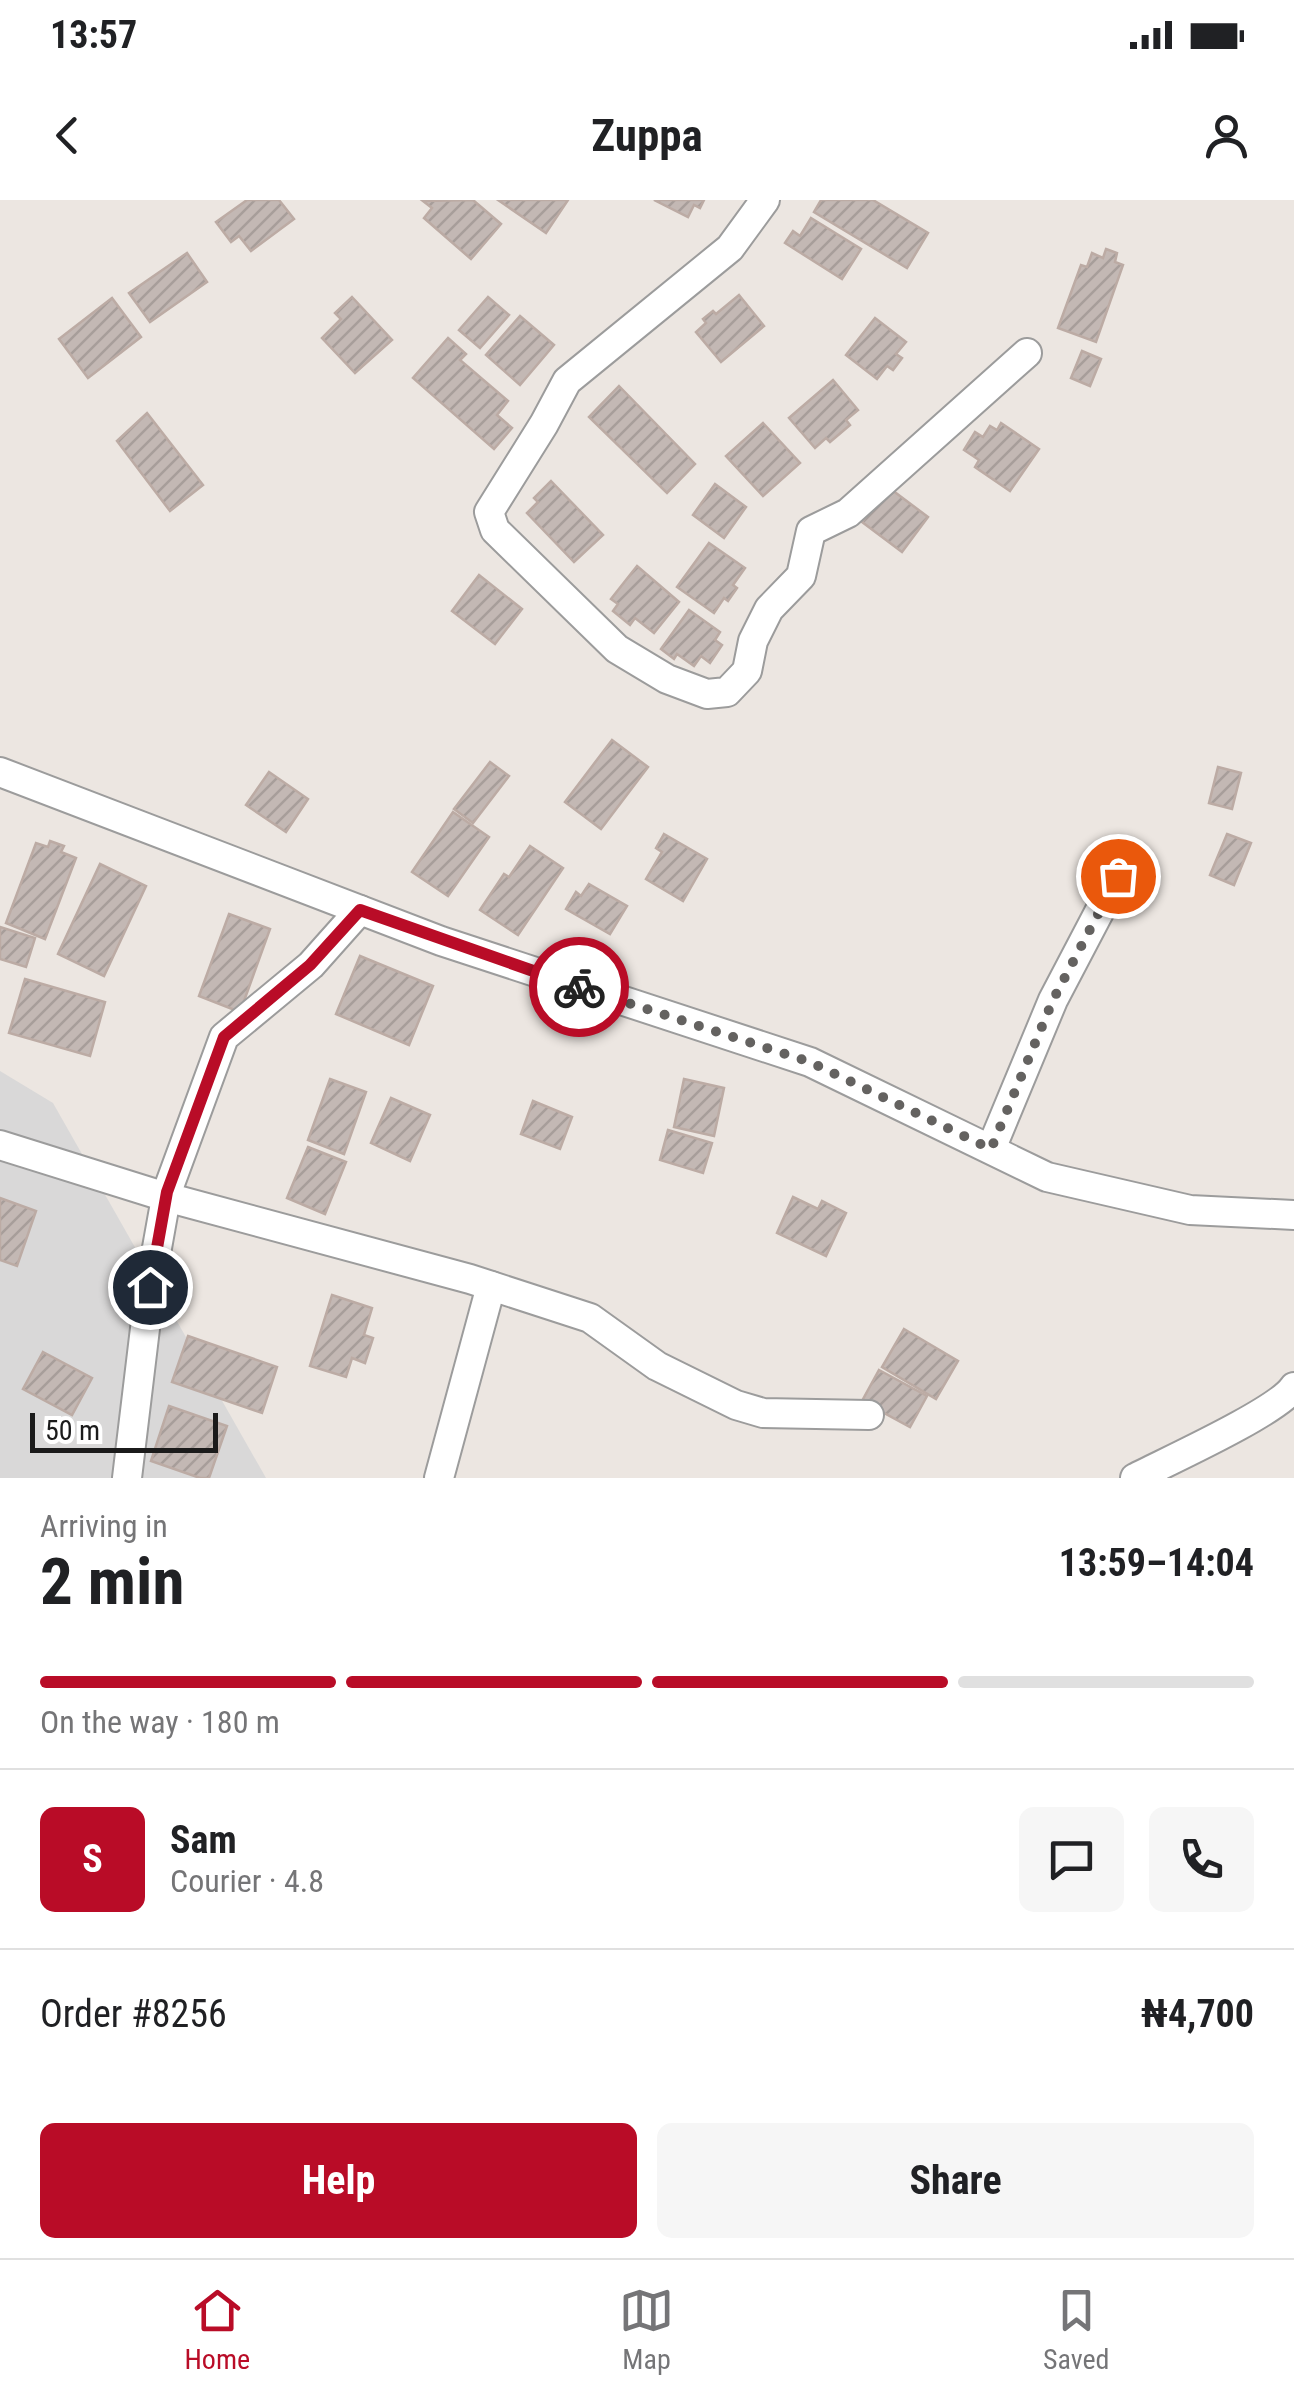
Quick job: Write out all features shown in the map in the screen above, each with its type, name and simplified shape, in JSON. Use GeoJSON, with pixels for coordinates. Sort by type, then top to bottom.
{"type":"FeatureCollection","features":[{"type":"Feature","properties":{"kind":"street"},"geometry":{"type":"LineString","coordinates":[[765,200],[730,248],[566,381],[489,512],[494,530],[617,649],[667,679],[707,694],[727,692],[746,672],[752,642],[769,609],[801,576],[811,531],[848,514],[1027,353]]}},
{"type":"Feature","properties":{"kind":"street"},"geometry":{"type":"LineString","coordinates":[[0,772],[441,941],[810,1062],[1047,1177],[1190,1210],[1294,1215]]}},
{"type":"Feature","properties":{"kind":"street"},"geometry":{"type":"LineString","coordinates":[[991,1149],[1053,1000],[1118,876]]}},
{"type":"Feature","properties":{"kind":"street"},"geometry":{"type":"LineString","coordinates":[[127,1478],[150,1287],[166,1196],[224,1037],[310,965],[360,910]]}},
{"type":"Feature","properties":{"kind":"street"},"geometry":{"type":"LineString","coordinates":[[0,1145],[590,1318],[657,1366],[736,1405],[763,1413],[868,1415]]}},
{"type":"Feature","properties":{"kind":"street"},"geometry":{"type":"LineString","coordinates":[[439,1478],[491,1286]]}},
{"type":"Feature","properties":{"kind":"street"},"geometry":{"type":"LineString","coordinates":[[1135,1478],[1256,1414],[1288,1395],[1294,1386]]}},
{"type":"Feature","properties":{"kind":"shaded area"},"geometry":{"type":"Polygon","coordinates":[[[0,1071],[53,1103],[266,1478],[0,1478],[0,1071]]]}},
{"type":"Feature","properties":{"kind":"building"},"geometry":{"type":"Polygon","coordinates":[[[247,200],[279,200],[294,219],[251,251],[239,236],[231,242],[216,222],[247,200]]]}},
{"type":"Feature","properties":{"kind":"building"},"geometry":{"type":"Polygon","coordinates":[[[473,200],[501,224],[471,259],[424,218],[432,208],[423,201],[473,200]]]}},
{"type":"Feature","properties":{"kind":"building"},"geometry":{"type":"Polygon","coordinates":[[[498,200],[568,200],[546,233],[498,200]]]}},
{"type":"Feature","properties":{"kind":"building"},"geometry":{"type":"Polygon","coordinates":[[[654,200],[704,200],[700,208],[694,205],[688,217],[654,200]]]}},
{"type":"Feature","properties":{"kind":"building"},"geometry":{"type":"Polygon","coordinates":[[[821,200],[873,200],[928,233],[907,268],[814,212],[821,200]]]}},
{"type":"Feature","properties":{"kind":"building"},"geometry":{"type":"Polygon","coordinates":[[[811,218],[861,249],[842,279],[785,243],[793,231],[800,236],[811,218]]]}},
{"type":"Feature","properties":{"kind":"building"},"geometry":{"type":"Polygon","coordinates":[[[1106,249],[1117,253],[1115,262],[1123,265],[1096,342],[1058,328],[1081,265],[1087,267],[1092,253],[1103,258],[1106,249]]]}},
{"type":"Feature","properties":{"kind":"building"},"geometry":{"type":"Polygon","coordinates":[[[187,253],[207,282],[150,322],[129,293],[187,253]]]}},
{"type":"Feature","properties":{"kind":"building"},"geometry":{"type":"Polygon","coordinates":[[[739,295],[764,326],[721,362],[696,332],[706,323],[703,319],[713,311],[716,314],[739,295]]]}},
{"type":"Feature","properties":{"kind":"building"},"geometry":{"type":"Polygon","coordinates":[[[352,297],[392,340],[355,373],[322,338],[341,319],[335,313],[352,297]]]}},
{"type":"Feature","properties":{"kind":"building"},"geometry":{"type":"Polygon","coordinates":[[[488,297],[509,315],[480,348],[459,330],[488,297]]]}},
{"type":"Feature","properties":{"kind":"building"},"geometry":{"type":"Polygon","coordinates":[[[112,298],[141,337],[88,378],[59,339],[112,298]]]}},
{"type":"Feature","properties":{"kind":"building"},"geometry":{"type":"Polygon","coordinates":[[[520,316],[554,345],[520,385],[486,355],[520,316]]]}},
{"type":"Feature","properties":{"kind":"building"},"geometry":{"type":"Polygon","coordinates":[[[875,318],[906,342],[896,354],[902,358],[893,370],[887,366],[877,379],[846,355],[875,318]]]}},
{"type":"Feature","properties":{"kind":"building"},"geometry":{"type":"Polygon","coordinates":[[[448,338],[466,354],[460,360],[508,401],[497,415],[512,428],[494,449],[413,378],[448,338]]]}},
{"type":"Feature","properties":{"kind":"building"},"geometry":{"type":"Polygon","coordinates":[[[1082,351],[1101,359],[1090,386],[1071,378],[1082,351]]]}},
{"type":"Feature","properties":{"kind":"building"},"geometry":{"type":"Polygon","coordinates":[[[833,380],[858,410],[846,420],[850,425],[830,442],[826,438],[815,448],[789,418],[833,380]]]}},
{"type":"Feature","properties":{"kind":"building"},"geometry":{"type":"Polygon","coordinates":[[[619,386],[695,464],[667,493],[589,417],[619,386]]]}},
{"type":"Feature","properties":{"kind":"building"},"geometry":{"type":"Polygon","coordinates":[[[147,413],[203,485],[170,511],[117,441],[147,413]]]}},
{"type":"Feature","properties":{"kind":"building"},"geometry":{"type":"Polygon","coordinates":[[[763,423],[800,463],[763,496],[726,456],[763,423]]]}},
{"type":"Feature","properties":{"kind":"building"},"geometry":{"type":"Polygon","coordinates":[[[1001,423],[1039,449],[1010,491],[975,467],[979,460],[964,450],[975,432],[983,437],[990,426],[997,430],[1001,423]]]}},
{"type":"Feature","properties":{"kind":"building"},"geometry":{"type":"Polygon","coordinates":[[[551,481],[603,535],[574,562],[527,513],[538,502],[534,498],[551,481]]]}},
{"type":"Feature","properties":{"kind":"building"},"geometry":{"type":"Polygon","coordinates":[[[715,484],[746,507],[724,538],[693,515],[715,484]]]}},
{"type":"Feature","properties":{"kind":"building"},"geometry":{"type":"Polygon","coordinates":[[[888,487],[928,517],[902,552],[862,522],[888,487]]]}},
{"type":"Feature","properties":{"kind":"building"},"geometry":{"type":"Polygon","coordinates":[[[709,543],[745,568],[733,585],[737,588],[714,613],[677,587],[709,543]]]}},
{"type":"Feature","properties":{"kind":"building"},"geometry":{"type":"Polygon","coordinates":[[[637,566],[679,602],[654,633],[635,618],[630,625],[613,611],[618,604],[611,599],[637,566]]]}},
{"type":"Feature","properties":{"kind":"building"},"geometry":{"type":"Polygon","coordinates":[[[479,575],[522,609],[495,644],[452,611],[479,575]]]}},
{"type":"Feature","properties":{"kind":"building"},"geometry":{"type":"Polygon","coordinates":[[[689,610],[720,632],[715,640],[722,645],[710,663],[701,656],[694,666],[661,649],[689,610]]]}},
{"type":"Feature","properties":{"kind":"building"},"geometry":{"type":"Polygon","coordinates":[[[612,740],[648,767],[601,829],[565,802],[612,740]]]}},
{"type":"Feature","properties":{"kind":"building"},"geometry":{"type":"Polygon","coordinates":[[[490,762],[509,776],[473,823],[454,809],[490,762]]]}},
{"type":"Feature","properties":{"kind":"building"},"geometry":{"type":"Polygon","coordinates":[[[1218,767],[1241,773],[1232,809],[1209,803],[1218,767]]]}},
{"type":"Feature","properties":{"kind":"building"},"geometry":{"type":"Polygon","coordinates":[[[269,772],[308,799],[286,832],[246,805],[269,772]]]}},
{"type":"Feature","properties":{"kind":"building"},"geometry":{"type":"Polygon","coordinates":[[[453,812],[489,837],[448,896],[412,872],[453,812]]]}},
{"type":"Feature","properties":{"kind":"building"},"geometry":{"type":"Polygon","coordinates":[[[664,834],[707,859],[683,901],[646,879],[662,852],[656,848],[664,834]]]}},
{"type":"Feature","properties":{"kind":"building"},"geometry":{"type":"Polygon","coordinates":[[[1227,834],[1251,843],[1234,885],[1210,875],[1227,834]]]}},
{"type":"Feature","properties":{"kind":"building"},"geometry":{"type":"Polygon","coordinates":[[[50,841],[64,846],[61,852],[76,858],[45,939],[6,923],[36,843],[48,847],[50,841]]]}},
{"type":"Feature","properties":{"kind":"building"},"geometry":{"type":"Polygon","coordinates":[[[530,846],[563,868],[518,935],[480,910],[504,874],[509,877],[530,846]]]}},
{"type":"Feature","properties":{"kind":"building"},"geometry":{"type":"Polygon","coordinates":[[[100,864],[146,886],[104,976],[58,954],[100,864]]]}},
{"type":"Feature","properties":{"kind":"building"},"geometry":{"type":"Polygon","coordinates":[[[589,884],[627,906],[610,934],[566,909],[576,892],[581,896],[589,884]]]}},
{"type":"Feature","properties":{"kind":"building"},"geometry":{"type":"Polygon","coordinates":[[[229,914],[270,929],[240,1012],[199,996],[229,914]]]}},
{"type":"Feature","properties":{"kind":"building"},"geometry":{"type":"Polygon","coordinates":[[[0,927],[35,938],[26,967],[0,959],[0,927]]]}},
{"type":"Feature","properties":{"kind":"building"},"geometry":{"type":"Polygon","coordinates":[[[360,956],[433,986],[409,1045],[336,1014],[360,956]]]}},
{"type":"Feature","properties":{"kind":"building"},"geometry":{"type":"Polygon","coordinates":[[[25,979],[105,1002],[90,1056],[9,1033],[25,979]]]}},
{"type":"Feature","properties":{"kind":"building"},"geometry":{"type":"Polygon","coordinates":[[[330,1079],[366,1092],[344,1154],[308,1140],[330,1079]]]}},
{"type":"Feature","properties":{"kind":"building"},"geometry":{"type":"Polygon","coordinates":[[[684,1079],[724,1088],[714,1136],[674,1127],[684,1079]]]}},
{"type":"Feature","properties":{"kind":"building"},"geometry":{"type":"Polygon","coordinates":[[[391,1098],[430,1115],[410,1161],[371,1143],[391,1098]]]}},
{"type":"Feature","properties":{"kind":"building"},"geometry":{"type":"Polygon","coordinates":[[[533,1101],[572,1117],[560,1149],[521,1134],[533,1101]]]}},
{"type":"Feature","properties":{"kind":"building"},"geometry":{"type":"Polygon","coordinates":[[[668,1130],[712,1143],[703,1173],[660,1160],[668,1130]]]}},
{"type":"Feature","properties":{"kind":"building"},"geometry":{"type":"Polygon","coordinates":[[[308,1147],[346,1162],[325,1214],[287,1198],[308,1147]]]}},
{"type":"Feature","properties":{"kind":"building"},"geometry":{"type":"Polygon","coordinates":[[[793,1197],[818,1209],[822,1201],[846,1213],[826,1256],[777,1233],[793,1197]]]}},
{"type":"Feature","properties":{"kind":"building"},"geometry":{"type":"Polygon","coordinates":[[[0,1198],[36,1211],[17,1266],[0,1260],[0,1198]]]}},
{"type":"Feature","properties":{"kind":"building"},"geometry":{"type":"Polygon","coordinates":[[[332,1295],[372,1308],[364,1335],[373,1338],[365,1363],[352,1358],[346,1377],[310,1366],[332,1295]]]}},
{"type":"Feature","properties":{"kind":"building"},"geometry":{"type":"Polygon","coordinates":[[[904,1329],[958,1361],[936,1399],[882,1367],[904,1329]]]}},
{"type":"Feature","properties":{"kind":"building"},"geometry":{"type":"Polygon","coordinates":[[[188,1336],[277,1367],[262,1413],[172,1382],[188,1336]]]}},
{"type":"Feature","properties":{"kind":"building"},"geometry":{"type":"Polygon","coordinates":[[[43,1352],[92,1378],[72,1415],[23,1389],[43,1352]]]}},
{"type":"Feature","properties":{"kind":"building"},"geometry":{"type":"Polygon","coordinates":[[[879,1370],[927,1396],[910,1427],[862,1401],[879,1370]]]}},
{"type":"Feature","properties":{"kind":"building"},"geometry":{"type":"Polygon","coordinates":[[[169,1406],[227,1426],[209,1478],[151,1461],[169,1406]]]}},
{"type":"Feature","properties":{"kind":"way so far"},"geometry":{"type":"LineString","coordinates":[[579,987],[810,1062],[991,1149],[1053,1000],[1118,876]]}},
{"type":"Feature","properties":{"kind":"route"},"geometry":{"type":"LineString","coordinates":[[150,1287],[167,1192],[224,1037],[310,965],[360,910],[579,987]]}}]}
